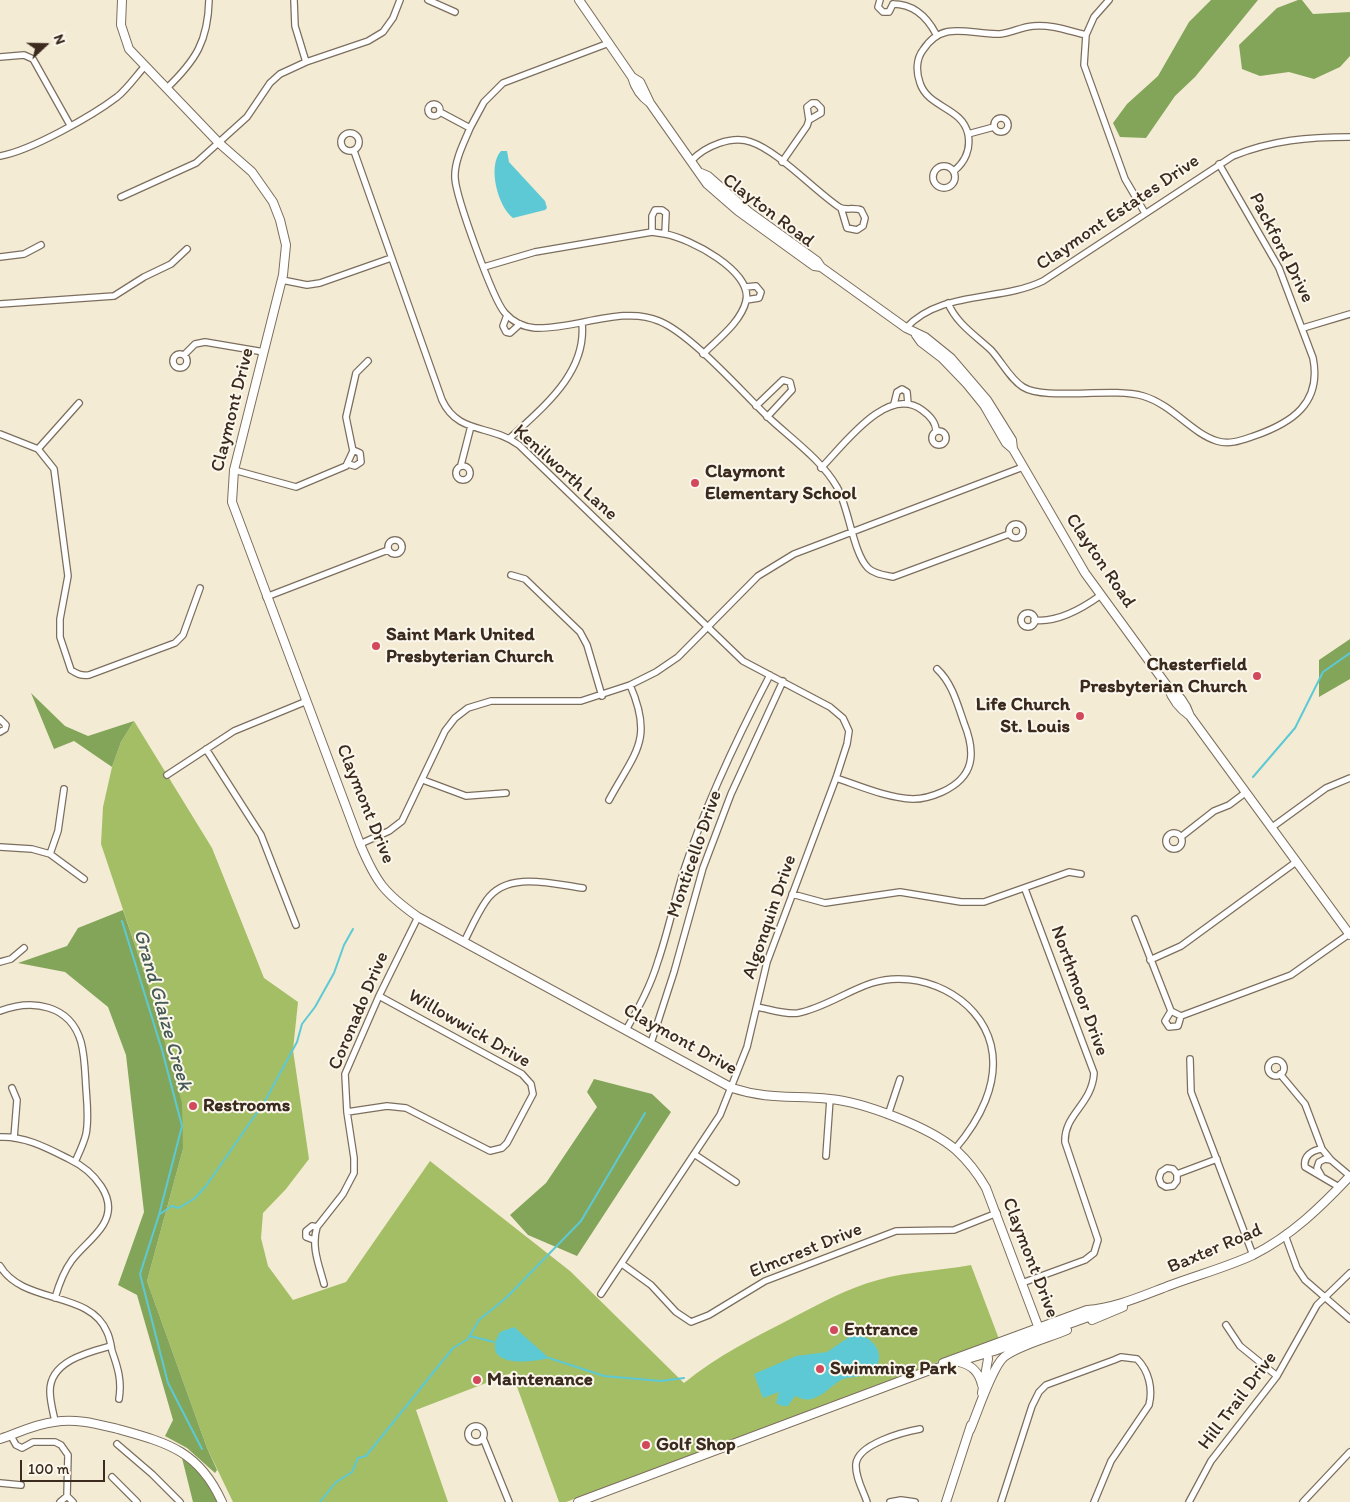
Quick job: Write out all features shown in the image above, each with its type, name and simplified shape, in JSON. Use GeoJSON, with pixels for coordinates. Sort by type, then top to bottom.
{"type":"FeatureCollection","features":[{"type":"Feature","properties":{"kind":"street","name":"Claymont Drive"},"geometry":{"type":"LineString","coordinates":[[122,0],[123,33],[129,49],[220,143],[252,172],[273,202],[280,220],[286,245],[282,280],[234,470],[231,493],[234,507],[266,597],[360,844],[371,870],[386,892],[418,917],[732,1088],[763,1097],[830,1099],[857,1104],[923,1129],[955,1148],[975,1170],[997,1213],[1040,1330]]}},
{"type":"Feature","properties":{"kind":"street"},"geometry":{"type":"LineString","coordinates":[[167,88],[188,66],[201,46],[207,28],[209,0]]}},
{"type":"Feature","properties":{"kind":"street"},"geometry":{"type":"LineString","coordinates":[[294,0],[295,26],[306,62]]}},
{"type":"Feature","properties":{"kind":"street"},"geometry":{"type":"LineString","coordinates":[[121,197],[196,163],[220,143],[252,111],[275,78],[306,62],[375,37],[390,26],[400,0]]}},
{"type":"Feature","properties":{"kind":"street"},"geometry":{"type":"LineString","coordinates":[[428,0],[455,12]]}},
{"type":"Feature","properties":{"kind":"street","name":"Clayton Road"},"geometry":{"type":"LineString","coordinates":[[578,0],[632,77],[634,86],[643,98],[650,102],[707,184],[738,211],[814,266],[822,267],[916,334],[922,342],[942,358],[967,384],[984,405],[1006,443],[1013,448],[1067,545],[1101,595],[1168,687],[1171,695],[1183,711],[1190,716],[1349,934]]}},
{"type":"Feature","properties":{"kind":"street"},"geometry":{"type":"LineString","coordinates":[[880,0],[878,7],[883,12],[889,12],[892,2],[909,6],[918,11],[936,34]]}},
{"type":"Feature","properties":{"kind":"street"},"geometry":{"type":"LineString","coordinates":[[1110,0],[1094,17],[1086,35],[1084,55],[1086,74],[1125,179],[1145,212]]}},
{"type":"Feature","properties":{"kind":"street"},"geometry":{"type":"LineString","coordinates":[[954,171],[967,154],[968,134],[961,119],[932,101],[920,84],[917,71],[919,56],[936,34],[957,30],[1002,34],[1043,26],[1086,35]]}},
{"type":"Feature","properties":{"kind":"street"},"geometry":{"type":"LineString","coordinates":[[609,43],[503,83],[484,102],[470,128],[458,159],[455,181],[495,297],[507,315],[520,324],[542,329],[622,317],[648,318],[672,328],[703,354],[821,468],[836,485],[860,554],[868,568],[879,574],[892,577],[1009,534]]}},
{"type":"Feature","properties":{"kind":"street"},"geometry":{"type":"LineString","coordinates":[[0,57],[24,56],[33,59],[70,125]]}},
{"type":"Feature","properties":{"kind":"street"},"geometry":{"type":"LineString","coordinates":[[0,156],[29,147],[117,97],[144,66]]}},
{"type":"Feature","properties":{"kind":"street"},"geometry":{"type":"LineString","coordinates":[[440,112],[470,128]]}},
{"type":"Feature","properties":{"kind":"street"},"geometry":{"type":"LineString","coordinates":[[782,162],[809,120]]}},
{"type":"Feature","properties":{"kind":"street"},"geometry":{"type":"LineString","coordinates":[[968,134],[994,127]]}},
{"type":"Feature","properties":{"kind":"street","name":"Claymont Estates Drive"},"geometry":{"type":"LineString","coordinates":[[906,328],[918,316],[948,303],[1008,293],[1034,286],[1054,275],[1218,164],[1258,146],[1285,140],[1350,137]]}},
{"type":"Feature","properties":{"kind":"street"},"geometry":{"type":"LineString","coordinates":[[691,160],[696,155],[716,145],[743,140],[758,146],[782,162],[841,208],[861,210],[865,218],[863,226],[857,230],[847,228],[841,208]]}},
{"type":"Feature","properties":{"kind":"street","name":"Kenilworth Lane"},"geometry":{"type":"LineString","coordinates":[[354,151],[445,407],[459,423],[510,438],[707,628],[743,660],[835,710],[847,724]]}},
{"type":"Feature","properties":{"kind":"street","name":"Packford Drive"},"geometry":{"type":"LineString","coordinates":[[948,303],[952,314],[992,351],[1022,387],[1036,392],[1106,391],[1129,393],[1145,397],[1173,411],[1207,436],[1226,442],[1238,442],[1283,425],[1302,408],[1312,390],[1315,367],[1303,328],[1278,268],[1218,164]]}},
{"type":"Feature","properties":{"kind":"street"},"geometry":{"type":"LineString","coordinates":[[652,232],[652,214],[660,209],[664,211],[667,217],[665,234]]}},
{"type":"Feature","properties":{"kind":"street"},"geometry":{"type":"LineString","coordinates":[[484,267],[534,252],[652,232],[684,239],[705,250],[733,271],[745,287],[746,300],[736,320],[703,354]]}},
{"type":"Feature","properties":{"kind":"street"},"geometry":{"type":"LineString","coordinates":[[0,256],[24,254],[41,245]]}},
{"type":"Feature","properties":{"kind":"street"},"geometry":{"type":"LineString","coordinates":[[0,304],[114,296],[144,277],[170,264],[187,250]]}},
{"type":"Feature","properties":{"kind":"street"},"geometry":{"type":"LineString","coordinates":[[282,280],[307,285],[320,283],[391,258]]}},
{"type":"Feature","properties":{"kind":"street"},"geometry":{"type":"LineString","coordinates":[[745,287],[756,286],[761,294],[759,298],[746,300]]}},
{"type":"Feature","properties":{"kind":"street"},"geometry":{"type":"LineString","coordinates":[[1303,328],[1350,314]]}},
{"type":"Feature","properties":{"kind":"street"},"geometry":{"type":"LineString","coordinates":[[507,315],[503,326],[506,332],[512,332],[520,324]]}},
{"type":"Feature","properties":{"kind":"street"},"geometry":{"type":"LineString","coordinates":[[510,438],[554,395],[572,371],[581,353],[582,323]]}},
{"type":"Feature","properties":{"kind":"street"},"geometry":{"type":"LineString","coordinates":[[184,355],[195,344],[205,342],[264,352]]}},
{"type":"Feature","properties":{"kind":"street"},"geometry":{"type":"LineString","coordinates":[[348,464],[353,450],[346,417],[356,373],[368,361]]}},
{"type":"Feature","properties":{"kind":"street"},"geometry":{"type":"LineString","coordinates":[[756,406],[782,380],[790,382],[792,390],[767,417]]}},
{"type":"Feature","properties":{"kind":"street"},"geometry":{"type":"LineString","coordinates":[[894,404],[897,392],[902,389],[907,392],[908,404]]}},
{"type":"Feature","properties":{"kind":"street"},"geometry":{"type":"LineString","coordinates":[[38,449],[78,403]]}},
{"type":"Feature","properties":{"kind":"street"},"geometry":{"type":"LineString","coordinates":[[821,468],[880,409],[894,404],[916,406],[927,414],[933,422],[936,431]]}},
{"type":"Feature","properties":{"kind":"street"},"geometry":{"type":"LineString","coordinates":[[461,465],[471,426]]}},
{"type":"Feature","properties":{"kind":"street"},"geometry":{"type":"LineString","coordinates":[[0,434],[38,449],[52,464],[56,478],[68,576],[60,619],[60,637],[71,670],[79,675],[89,675],[176,643],[183,634],[200,588]]}},
{"type":"Feature","properties":{"kind":"street"},"geometry":{"type":"LineString","coordinates":[[234,470],[296,487],[348,464],[355,466],[361,462],[360,453],[353,450]]}},
{"type":"Feature","properties":{"kind":"street"},"geometry":{"type":"LineString","coordinates":[[360,844],[389,831],[402,821],[449,724],[462,712],[476,705],[502,701],[567,702],[602,696],[630,685],[656,672],[678,657],[745,588],[769,568],[794,554],[1023,467]]}},
{"type":"Feature","properties":{"kind":"street"},"geometry":{"type":"LineString","coordinates":[[266,597],[388,550]]}},
{"type":"Feature","properties":{"kind":"street"},"geometry":{"type":"LineString","coordinates":[[511,575],[525,579],[580,632],[587,645],[602,696]]}},
{"type":"Feature","properties":{"kind":"street"},"geometry":{"type":"LineString","coordinates":[[1034,620],[1045,622],[1078,609],[1101,595]]}},
{"type":"Feature","properties":{"kind":"street"},"geometry":{"type":"LineString","coordinates":[[836,778],[885,794],[914,799],[938,794],[961,781],[970,764],[971,743],[947,679],[937,669]]}},
{"type":"Feature","properties":{"kind":"street","name":"Monticello Drive"},"geometry":{"type":"LineString","coordinates":[[626,1030],[655,970],[683,874],[730,754],[770,675]]}},
{"type":"Feature","properties":{"kind":"street","name":"Monticello Drive"},"geometry":{"type":"LineString","coordinates":[[651,1043],[674,972],[702,868],[731,794],[783,681]]}},
{"type":"Feature","properties":{"kind":"street"},"geometry":{"type":"LineString","coordinates":[[609,800],[635,753],[642,735],[642,720],[630,685]]}},
{"type":"Feature","properties":{"kind":"street"},"geometry":{"type":"LineString","coordinates":[[167,775],[248,724],[307,701]]}},
{"type":"Feature","properties":{"kind":"street"},"geometry":{"type":"LineString","coordinates":[[0,719],[6,725],[5,729],[0,732]]}},
{"type":"Feature","properties":{"kind":"street","name":"Algonquin Drive"},"geometry":{"type":"LineString","coordinates":[[602,1294],[720,1115],[732,1088],[747,1047],[767,962],[836,778],[849,737],[847,724]]}},
{"type":"Feature","properties":{"kind":"street"},"geometry":{"type":"LineString","coordinates":[[206,749],[261,835],[296,925]]}},
{"type":"Feature","properties":{"kind":"street"},"geometry":{"type":"LineString","coordinates":[[1271,828],[1326,788],[1350,778]]}},
{"type":"Feature","properties":{"kind":"street"},"geometry":{"type":"LineString","coordinates":[[423,780],[466,796],[506,793]]}},
{"type":"Feature","properties":{"kind":"street"},"geometry":{"type":"LineString","coordinates":[[50,854],[58,831],[64,789]]}},
{"type":"Feature","properties":{"kind":"street"},"geometry":{"type":"LineString","coordinates":[[1182,836],[1214,812],[1229,806],[1245,793]]}},
{"type":"Feature","properties":{"kind":"street"},"geometry":{"type":"LineString","coordinates":[[0,847],[32,849],[50,854],[84,879]]}},
{"type":"Feature","properties":{"kind":"street"},"geometry":{"type":"LineString","coordinates":[[1150,960],[1191,938],[1296,862]]}},
{"type":"Feature","properties":{"kind":"street"},"geometry":{"type":"LineString","coordinates":[[792,894],[825,904],[900,892],[977,903],[1025,889],[1069,872],[1081,874]]}},
{"type":"Feature","properties":{"kind":"street"},"geometry":{"type":"LineString","coordinates":[[464,942],[486,900],[503,886],[517,882],[583,888]]}},
{"type":"Feature","properties":{"kind":"street","name":"Northmoor Drive"},"geometry":{"type":"LineString","coordinates":[[1022,1283],[1085,1260],[1094,1253],[1098,1240],[1065,1142],[1066,1128],[1090,1094],[1094,1073],[1025,889]]}},
{"type":"Feature","properties":{"kind":"street","name":"Coronado Drive"},"geometry":{"type":"LineString","coordinates":[[324,1284],[314,1240],[317,1227],[343,1194],[354,1173],[345,1074],[379,996],[418,917]]}},
{"type":"Feature","properties":{"kind":"street"},"geometry":{"type":"LineString","coordinates":[[1135,919],[1171,1011],[1181,1016],[1291,975],[1349,934]]}},
{"type":"Feature","properties":{"kind":"street"},"geometry":{"type":"LineString","coordinates":[[0,962],[11,959],[24,948]]}},
{"type":"Feature","properties":{"kind":"street"},"geometry":{"type":"LineString","coordinates":[[757,1007],[797,1013],[873,983],[901,979],[933,986],[965,1002],[986,1031],[992,1048],[993,1066],[990,1083],[979,1116],[968,1134],[955,1148]]}},
{"type":"Feature","properties":{"kind":"street","name":"Willowwick Drive"},"geometry":{"type":"LineString","coordinates":[[347,1112],[387,1106],[406,1108],[490,1151],[502,1148],[507,1143],[533,1094],[533,1089],[527,1078],[506,1064],[379,996]]}},
{"type":"Feature","properties":{"kind":"street"},"geometry":{"type":"LineString","coordinates":[[0,1011],[15,1006],[35,1004],[44,1006],[63,1016],[81,1040],[85,1064],[88,1125],[84,1141],[75,1162]]}},
{"type":"Feature","properties":{"kind":"street"},"geometry":{"type":"LineString","coordinates":[[1171,1011],[1165,1021],[1169,1027],[1178,1026],[1181,1016]]}},
{"type":"Feature","properties":{"kind":"street"},"geometry":{"type":"LineString","coordinates":[[1190,1059],[1192,1092],[1253,1255]]}},
{"type":"Feature","properties":{"kind":"street"},"geometry":{"type":"LineString","coordinates":[[1280,1074],[1305,1104],[1322,1149],[1331,1160],[1350,1176]]}},
{"type":"Feature","properties":{"kind":"street"},"geometry":{"type":"LineString","coordinates":[[888,1115],[900,1079]]}},
{"type":"Feature","properties":{"kind":"street"},"geometry":{"type":"LineString","coordinates":[[12,1088],[17,1100],[14,1138]]}},
{"type":"Feature","properties":{"kind":"street"},"geometry":{"type":"LineString","coordinates":[[826,1156],[830,1099]]}},
{"type":"Feature","properties":{"kind":"street"},"geometry":{"type":"LineString","coordinates":[[0,1137],[31,1141],[85,1167],[102,1187],[109,1207],[107,1218],[98,1233],[69,1265],[55,1298]]}},
{"type":"Feature","properties":{"kind":"street"},"geometry":{"type":"LineString","coordinates":[[1322,1149],[1308,1154],[1304,1161],[1308,1169],[1322,1175],[1339,1187]]}},
{"type":"Feature","properties":{"kind":"street"},"geometry":{"type":"LineString","coordinates":[[694,1154],[736,1182]]}},
{"type":"Feature","properties":{"kind":"street"},"geometry":{"type":"LineString","coordinates":[[1322,1175],[1317,1168],[1319,1162],[1325,1158],[1331,1160]]}},
{"type":"Feature","properties":{"kind":"street"},"geometry":{"type":"LineString","coordinates":[[1177,1174],[1217,1159]]}},
{"type":"Feature","properties":{"kind":"street","name":"Baxter Road"},"geometry":{"type":"LineString","coordinates":[[987,1349],[1040,1330],[1091,1316],[1101,1309],[1132,1300],[1253,1255],[1285,1235],[1312,1214],[1350,1176]]}},
{"type":"Feature","properties":{"kind":"street","name":"Elmcrest Drive"},"geometry":{"type":"LineString","coordinates":[[622,1264],[651,1285],[676,1312],[691,1322],[704,1318],[765,1281],[896,1231],[954,1230],[997,1213]]}},
{"type":"Feature","properties":{"kind":"street"},"geometry":{"type":"LineString","coordinates":[[1285,1235],[1297,1268],[1306,1280],[1350,1319]]}},
{"type":"Feature","properties":{"kind":"street"},"geometry":{"type":"LineString","coordinates":[[0,1266],[8,1277],[19,1286],[77,1305],[92,1313],[107,1332],[122,1382],[120,1399]]}},
{"type":"Feature","properties":{"kind":"street","name":"Hill Trail Drive"},"geometry":{"type":"LineString","coordinates":[[1188,1502],[1210,1461],[1278,1376],[1309,1317],[1324,1296],[1350,1274]]}},
{"type":"Feature","properties":{"kind":"street"},"geometry":{"type":"LineString","coordinates":[[970,1430],[995,1369],[1006,1356],[1130,1304],[1132,1300]]}},
{"type":"Feature","properties":{"kind":"street"},"geometry":{"type":"LineString","coordinates":[[1226,1325],[1240,1346],[1278,1376]]}},
{"type":"Feature","properties":{"kind":"street"},"geometry":{"type":"LineString","coordinates":[[55,1422],[50,1392],[55,1374],[80,1356],[111,1346]]}},
{"type":"Feature","properties":{"kind":"street"},"geometry":{"type":"LineString","coordinates":[[946,1502],[983,1390],[987,1349]]}},
{"type":"Feature","properties":{"kind":"street"},"geometry":{"type":"LineString","coordinates":[[578,1502],[930,1370],[959,1362],[987,1349]]}},
{"type":"Feature","properties":{"kind":"street"},"geometry":{"type":"LineString","coordinates":[[930,1370],[953,1358],[987,1349]]}},
{"type":"Feature","properties":{"kind":"street"},"geometry":{"type":"LineString","coordinates":[[1001,1502],[1032,1406],[1039,1392],[1046,1385],[1114,1360],[1122,1358],[1137,1359],[1148,1376],[1152,1395],[1149,1405],[1111,1461],[1094,1502]]}},
{"type":"Feature","properties":{"kind":"street"},"geometry":{"type":"LineString","coordinates":[[959,1362],[971,1366],[978,1374],[983,1390]]}},
{"type":"Feature","properties":{"kind":"street"},"geometry":{"type":"LineString","coordinates":[[0,1439],[55,1422],[80,1420],[163,1442],[198,1465],[214,1484],[222,1502]]}},
{"type":"Feature","properties":{"kind":"street"},"geometry":{"type":"LineString","coordinates":[[867,1502],[857,1475],[859,1456],[870,1447],[890,1437],[920,1429]]}},
{"type":"Feature","properties":{"kind":"street"},"geometry":{"type":"LineString","coordinates":[[12,1436],[16,1445],[22,1448],[33,1442],[55,1442],[61,1445],[68,1455],[66,1496],[60,1502]]}},
{"type":"Feature","properties":{"kind":"street"},"geometry":{"type":"LineString","coordinates":[[483,1438],[509,1502]]}},
{"type":"Feature","properties":{"kind":"street"},"geometry":{"type":"LineString","coordinates":[[118,1444],[180,1502]]}},
{"type":"Feature","properties":{"kind":"street"},"geometry":{"type":"LineString","coordinates":[[1303,1502],[1350,1452]]}},
{"type":"Feature","properties":{"kind":"street"},"geometry":{"type":"LineString","coordinates":[[112,1477],[137,1502]]}},
{"type":"Feature","properties":{"kind":"street"},"geometry":{"type":"LineString","coordinates":[[0,1483],[21,1485]]}},
{"type":"Feature","properties":{"kind":"street"},"geometry":{"type":"LineString","coordinates":[[66,1496],[74,1502]]}},
{"type":"Feature","properties":{"kind":"street"},"geometry":{"type":"LineString","coordinates":[[890,1502],[901,1500],[915,1502]]}},
{"type":"Feature","properties":{"kind":"green space"},"geometry":{"type":"Polygon","coordinates":[[[1211,0],[1258,0],[1195,77],[1175,96],[1146,138],[1120,137],[1113,123],[1127,104],[1158,76],[1189,22],[1211,0]]]}},
{"type":"Feature","properties":{"kind":"green space"},"geometry":{"type":"Polygon","coordinates":[[[1302,0],[1313,14],[1350,12],[1350,56],[1340,67],[1314,79],[1289,72],[1260,76],[1242,69],[1239,45],[1277,8],[1302,0]]]}},
{"type":"Feature","properties":{"kind":"green space"},"geometry":{"type":"Polygon","coordinates":[[[1350,639],[1350,679],[1319,697],[1319,660],[1350,639]]]}},
{"type":"Feature","properties":{"kind":"green space"},"geometry":{"type":"Polygon","coordinates":[[[31,693],[65,726],[88,736],[134,721],[121,742],[112,767],[74,741],[54,749],[31,693]]]}},
{"type":"Feature","properties":{"kind":"green space"},"geometry":{"type":"Polygon","coordinates":[[[134,721],[212,848],[264,978],[298,1002],[293,1050],[309,1159],[286,1189],[263,1213],[261,1238],[268,1266],[293,1300],[346,1282],[430,1161],[570,1271],[684,1383],[737,1347],[835,1296],[867,1283],[912,1273],[971,1265],[999,1339],[566,1502],[559,1502],[512,1373],[416,1410],[448,1502],[233,1502],[207,1448],[147,1281],[183,1149],[148,984],[101,844],[103,807],[112,767],[121,742],[134,721]]]}},
{"type":"Feature","properties":{"kind":"green space"},"geometry":{"type":"Polygon","coordinates":[[[123,910],[148,984],[182,1103],[183,1149],[147,1281],[207,1448],[217,1470],[215,1473],[187,1448],[165,1436],[173,1420],[137,1295],[118,1285],[144,1212],[126,1055],[108,1007],[65,972],[18,963],[67,946],[78,928],[123,910]]]}},
{"type":"Feature","properties":{"kind":"green space"},"geometry":{"type":"Polygon","coordinates":[[[594,1079],[652,1094],[671,1112],[577,1256],[528,1235],[510,1215],[546,1183],[597,1107],[587,1092],[594,1079]]]}},
{"type":"Feature","properties":{"kind":"green space"},"geometry":{"type":"Polygon","coordinates":[[[181,1454],[199,1470],[220,1502],[193,1502],[181,1454]]]}},
{"type":"Feature","properties":{"kind":"water"},"geometry":{"type":"Polygon","coordinates":[[[501,151],[507,151],[509,162],[545,201],[547,208],[545,210],[513,218],[508,213],[496,186],[495,166],[501,151]]]}},
{"type":"Feature","properties":{"kind":"water"},"geometry":{"type":"Polygon","coordinates":[[[514,1327],[549,1358],[519,1361],[501,1357],[496,1352],[495,1344],[500,1332],[514,1327]]]}},
{"type":"Feature","properties":{"kind":"water","name":"Swimming Park"},"geometry":{"type":"Polygon","coordinates":[[[852,1335],[866,1338],[876,1346],[879,1358],[873,1371],[863,1376],[843,1379],[818,1397],[812,1399],[795,1396],[788,1406],[776,1403],[779,1392],[763,1398],[754,1374],[796,1356],[827,1352],[852,1335]]]}},
{"type":"Feature","properties":{"kind":"waterway"},"geometry":{"type":"LineString","coordinates":[[1253,777],[1295,728],[1323,672],[1350,653]]}},
{"type":"Feature","properties":{"kind":"waterway","name":"Grand Glaize Creek"},"geometry":{"type":"LineString","coordinates":[[122,921],[162,1050],[182,1126],[159,1215],[140,1274],[168,1383],[202,1449]]}},
{"type":"Feature","properties":{"kind":"waterway"},"geometry":{"type":"LineString","coordinates":[[160,1214],[172,1206],[179,1208],[195,1198],[206,1186],[265,1101],[297,1042],[302,1024],[315,1007],[334,973],[344,945],[353,929]]}},
{"type":"Feature","properties":{"kind":"waterway"},"geometry":{"type":"LineString","coordinates":[[320,1502],[335,1483],[352,1472],[358,1458],[366,1456],[453,1348],[468,1339],[479,1320],[507,1297],[581,1221],[645,1113]]}},
{"type":"Feature","properties":{"kind":"waterway"},"geometry":{"type":"LineString","coordinates":[[470,1336],[494,1342]]}},
{"type":"Feature","properties":{"kind":"waterway"},"geometry":{"type":"LineString","coordinates":[[549,1358],[604,1376],[661,1381],[684,1378]]}},
{"type":"Feature","properties":{"kind":"place","name":"Claymont Elementary School"},"geometry":{"type":"Point","coordinates":[695,483]}},
{"type":"Feature","properties":{"kind":"place","name":"Saint Mark United Presbyterian Church"},"geometry":{"type":"Point","coordinates":[376,646]}},
{"type":"Feature","properties":{"kind":"place","name":"Chesterfield Presbyterian Church"},"geometry":{"type":"Point","coordinates":[1257,676]}},
{"type":"Feature","properties":{"kind":"place","name":"Life Church St. Louis"},"geometry":{"type":"Point","coordinates":[1080,716]}},
{"type":"Feature","properties":{"kind":"place","name":"Restrooms"},"geometry":{"type":"Point","coordinates":[193,1106]}},
{"type":"Feature","properties":{"kind":"place","name":"Entrance"},"geometry":{"type":"Point","coordinates":[834,1330]}},
{"type":"Feature","properties":{"kind":"place","name":"Swimming Park"},"geometry":{"type":"Point","coordinates":[820,1369]}},
{"type":"Feature","properties":{"kind":"place","name":"Maintenance"},"geometry":{"type":"Point","coordinates":[477,1380]}},
{"type":"Feature","properties":{"kind":"place","name":"Golf Shop"},"geometry":{"type":"Point","coordinates":[646,1445]}}]}
